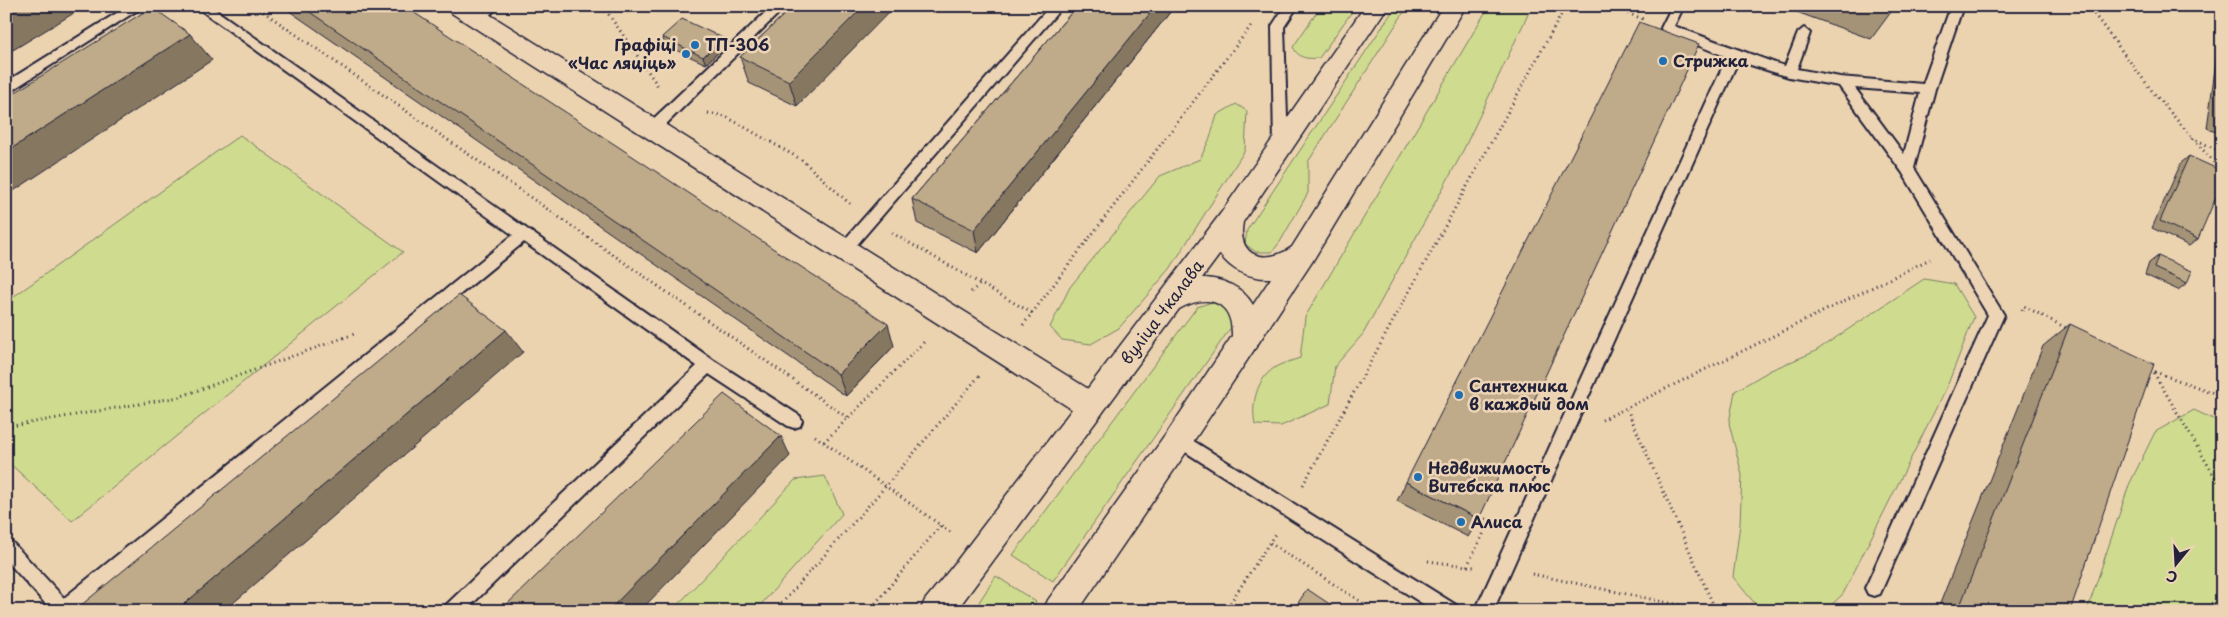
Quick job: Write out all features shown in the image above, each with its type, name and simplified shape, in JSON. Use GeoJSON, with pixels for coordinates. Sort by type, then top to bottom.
{"type":"FeatureCollection","features":[{"type":"Feature","properties":{"kind":"main road","name":"вуліца Чкалава"},"geometry":{"type":"LineString","coordinates":[[936,611],[963,578],[1230,220],[1377,6]]}},
{"type":"Feature","properties":{"kind":"main road"},"geometry":{"type":"LineString","coordinates":[[1059,611],[1179,439],[1303,253],[1455,6]]}},
{"type":"Feature","properties":{"kind":"main road"},"geometry":{"type":"LineString","coordinates":[[476,10],[652,129],[1091,406]]}},
{"type":"Feature","properties":{"kind":"main road"},"geometry":{"type":"LineString","coordinates":[[1230,220],[1227,229],[1227,239],[1234,252],[1247,263],[1259,268],[1278,268],[1295,261],[1303,253]]}},
{"type":"Feature","properties":{"kind":"main road"},"geometry":{"type":"LineString","coordinates":[[1168,303],[1178,295],[1190,290],[1203,288],[1217,290],[1240,304],[1246,315],[1248,327],[1246,339]]}},
{"type":"Feature","properties":{"kind":"main road"},"geometry":{"type":"LineString","coordinates":[[957,611],[958,590],[963,578]]}},
{"type":"Feature","properties":{"kind":"lane"},"geometry":{"type":"LineString","coordinates":[[6,89],[138,6]]}},
{"type":"Feature","properties":{"kind":"lane"},"geometry":{"type":"LineString","coordinates":[[202,6],[708,365],[794,421]]}},
{"type":"Feature","properties":{"kind":"lane"},"geometry":{"type":"LineString","coordinates":[[652,129],[780,6]]}},
{"type":"Feature","properties":{"kind":"lane"},"geometry":{"type":"LineString","coordinates":[[844,250],[1057,6]]}},
{"type":"Feature","properties":{"kind":"lane"},"geometry":{"type":"LineString","coordinates":[[1281,148],[1278,26],[1292,6]]}},
{"type":"Feature","properties":{"kind":"lane"},"geometry":{"type":"LineString","coordinates":[[1678,6],[1667,28],[1735,54],[1789,72],[1842,81],[1928,90]]}},
{"type":"Feature","properties":{"kind":"lane"},"geometry":{"type":"LineString","coordinates":[[1907,168],[1928,90],[1958,6]]}},
{"type":"Feature","properties":{"kind":"lane"},"geometry":{"type":"LineString","coordinates":[[1789,72],[1804,33]]}},
{"type":"Feature","properties":{"kind":"lane"},"geometry":{"type":"LineString","coordinates":[[1484,611],[1735,54]]}},
{"type":"Feature","properties":{"kind":"lane"},"geometry":{"type":"LineString","coordinates":[[1842,81],[1907,168],[1996,315],[1874,588]]}},
{"type":"Feature","properties":{"kind":"lane"},"geometry":{"type":"LineString","coordinates":[[8,552],[62,610],[524,234]]}},
{"type":"Feature","properties":{"kind":"lane"},"geometry":{"type":"LineString","coordinates":[[452,611],[708,365]]}},
{"type":"Feature","properties":{"kind":"lane"},"geometry":{"type":"LineString","coordinates":[[1179,439],[1450,611]]}},
{"type":"Feature","properties":{"kind":"path"},"geometry":{"type":"LineString","coordinates":[[255,6],[848,418]]}},
{"type":"Feature","properties":{"kind":"path"},"geometry":{"type":"LineString","coordinates":[[602,6],[673,108]]}},
{"type":"Feature","properties":{"kind":"path"},"geometry":{"type":"LineString","coordinates":[[1225,611],[1290,509],[1566,6]]}},
{"type":"Feature","properties":{"kind":"path"},"geometry":{"type":"LineString","coordinates":[[1609,6],[1667,28]]}},
{"type":"Feature","properties":{"kind":"path"},"geometry":{"type":"LineString","coordinates":[[2088,6],[2131,64],[2189,136],[2222,172]]}},
{"type":"Feature","properties":{"kind":"path"},"geometry":{"type":"LineString","coordinates":[[775,611],[885,487],[1032,314],[1253,22]]}},
{"type":"Feature","properties":{"kind":"path"},"geometry":{"type":"LineString","coordinates":[[2189,136],[2222,152]]}},
{"type":"Feature","properties":{"kind":"path"},"geometry":{"type":"LineString","coordinates":[[1562,437],[1627,409],[1954,247]]}},
{"type":"Feature","properties":{"kind":"path"},"geometry":{"type":"LineString","coordinates":[[2017,300],[2024,306],[2076,333]]}},
{"type":"Feature","properties":{"kind":"path"},"geometry":{"type":"LineString","coordinates":[[2020,316],[2024,306]]}},
{"type":"Feature","properties":{"kind":"path"},"geometry":{"type":"LineString","coordinates":[[6,427],[179,397],[365,330]]}},
{"type":"Feature","properties":{"kind":"path"},"geometry":{"type":"LineString","coordinates":[[824,442],[917,350]]}},
{"type":"Feature","properties":{"kind":"path"},"geometry":{"type":"LineString","coordinates":[[2146,368],[2222,396]]}},
{"type":"Feature","properties":{"kind":"path"},"geometry":{"type":"LineString","coordinates":[[2154,372],[2222,489]]}},
{"type":"Feature","properties":{"kind":"path"},"geometry":{"type":"LineString","coordinates":[[1627,409],[1716,611]]}},
{"type":"Feature","properties":{"kind":"path"},"geometry":{"type":"LineString","coordinates":[[835,450],[957,537]]}},
{"type":"Feature","properties":{"kind":"path"},"geometry":{"type":"LineString","coordinates":[[1466,567],[1490,521],[1478,515]]}},
{"type":"Feature","properties":{"kind":"path"},"geometry":{"type":"LineString","coordinates":[[869,611],[942,525]]}},
{"type":"Feature","properties":{"kind":"path"},"geometry":{"type":"LineString","coordinates":[[1270,543],[1375,611]]}},
{"type":"Feature","properties":{"kind":"path"},"geometry":{"type":"LineString","coordinates":[[1897,611],[1901,602]]}},
{"type":"Feature","properties":{"kind":"green space"},"geometry":{"type":"Polygon","coordinates":[[[1321,6],[1356,6],[1319,58],[1301,56],[1293,47],[1321,6]]]}},
{"type":"Feature","properties":{"kind":"green space"},"geometry":{"type":"Polygon","coordinates":[[[1396,6],[1408,6],[1308,162],[1308,193],[1280,242],[1272,252],[1256,252],[1245,244],[1247,230],[1396,6]]]}},
{"type":"Feature","properties":{"kind":"green space"},"geometry":{"type":"Polygon","coordinates":[[[1489,6],[1532,6],[1460,157],[1363,334],[1335,366],[1330,404],[1281,426],[1255,425],[1254,409],[1259,386],[1274,368],[1300,358],[1305,317],[1489,6]]]}},
{"type":"Feature","properties":{"kind":"green space"},"geometry":{"type":"Polygon","coordinates":[[[1236,104],[1247,111],[1245,150],[1170,269],[1119,328],[1091,344],[1062,340],[1050,327],[1070,287],[1160,176],[1200,159],[1210,138],[1217,115],[1236,104]]]}},
{"type":"Feature","properties":{"kind":"green space"},"geometry":{"type":"Polygon","coordinates":[[[240,135],[403,252],[72,521],[6,460],[6,302],[240,135]]]}},
{"type":"Feature","properties":{"kind":"green space"},"geometry":{"type":"Polygon","coordinates":[[[1924,279],[1954,284],[1974,317],[1948,384],[1843,594],[1825,611],[1761,611],[1733,577],[1740,524],[1742,475],[1729,423],[1735,391],[1771,370],[1814,352],[1924,279]]]}},
{"type":"Feature","properties":{"kind":"green space"},"geometry":{"type":"Polygon","coordinates":[[[1212,302],[1223,305],[1234,323],[1053,581],[1013,555],[1197,307],[1212,302]]]}},
{"type":"Feature","properties":{"kind":"green space"},"geometry":{"type":"Polygon","coordinates":[[[2194,410],[2222,423],[2222,611],[2087,611],[2129,485],[2155,432],[2194,410]]]}},
{"type":"Feature","properties":{"kind":"green space"},"geometry":{"type":"Polygon","coordinates":[[[825,476],[842,514],[755,611],[672,611],[795,480],[825,476]]]}},
{"type":"Feature","properties":{"kind":"green space"},"geometry":{"type":"Polygon","coordinates":[[[996,576],[1036,602],[1030,611],[980,611],[979,602],[996,576]]]}},
{"type":"Feature","properties":{"kind":"building"},"geometry":{"type":"Polygon","coordinates":[[[6,6],[16,6],[6,12],[6,6]]]}},
{"type":"Feature","properties":{"kind":"building"},"geometry":{"type":"Polygon","coordinates":[[[301,6],[404,6],[888,324],[838,374],[301,6]]]}},
{"type":"Feature","properties":{"kind":"building"},"geometry":{"type":"Polygon","coordinates":[[[793,6],[864,6],[789,81],[740,57],[793,6]]]}},
{"type":"Feature","properties":{"kind":"building"},"geometry":{"type":"Polygon","coordinates":[[[1077,6],[1156,6],[974,230],[912,199],[1077,6]]]}},
{"type":"Feature","properties":{"kind":"building"},"geometry":{"type":"Polygon","coordinates":[[[1875,6],[1893,6],[1891,12],[1875,6]]]}},
{"type":"Feature","properties":{"kind":"building"},"geometry":{"type":"Polygon","coordinates":[[[152,7],[190,34],[6,152],[6,98],[152,7]]]}},
{"type":"Feature","properties":{"kind":"building","name":"ТП-306"},"geometry":{"type":"Polygon","coordinates":[[[682,19],[723,38],[703,57],[662,37],[682,19]]]}},
{"type":"Feature","properties":{"kind":"building"},"geometry":{"type":"Polygon","coordinates":[[[1639,22],[1699,44],[1479,519],[1406,482],[1639,22]]]}},
{"type":"Feature","properties":{"kind":"building"},"geometry":{"type":"Polygon","coordinates":[[[2189,156],[2222,171],[2222,183],[2198,239],[2160,221],[2189,156]]]}},
{"type":"Feature","properties":{"kind":"building"},"geometry":{"type":"Polygon","coordinates":[[[2158,256],[2192,271],[2187,283],[2154,268],[2158,256]]]}},
{"type":"Feature","properties":{"kind":"building"},"geometry":{"type":"Polygon","coordinates":[[[459,295],[506,330],[176,611],[74,611],[459,295]]]}},
{"type":"Feature","properties":{"kind":"building"},"geometry":{"type":"Polygon","coordinates":[[[2070,324],[2154,364],[2070,611],[1958,611],[2070,324]]]}},
{"type":"Feature","properties":{"kind":"building"},"geometry":{"type":"Polygon","coordinates":[[[724,394],[781,436],[608,611],[500,611],[724,394]]]}},
{"type":"Feature","properties":{"kind":"building"},"geometry":{"type":"Polygon","coordinates":[[[1307,589],[1340,611],[1293,611],[1307,589]]]}},
{"type":"Feature","properties":{"kind":"place","name":"ТП-306"},"geometry":{"type":"Point","coordinates":[695,45]}},
{"type":"Feature","properties":{"kind":"place","name":"Графіці «Час ляціць»"},"geometry":{"type":"Point","coordinates":[686,54]}},
{"type":"Feature","properties":{"kind":"place","name":"Стрижка"},"geometry":{"type":"Point","coordinates":[1663,61]}},
{"type":"Feature","properties":{"kind":"place","name":"Сантехника в каждый дом"},"geometry":{"type":"Point","coordinates":[1459,395]}},
{"type":"Feature","properties":{"kind":"place","name":"Недвижимость Витебска плюс"},"geometry":{"type":"Point","coordinates":[1418,477]}},
{"type":"Feature","properties":{"kind":"place","name":"Алиса"},"geometry":{"type":"Point","coordinates":[1461,522]}}]}
